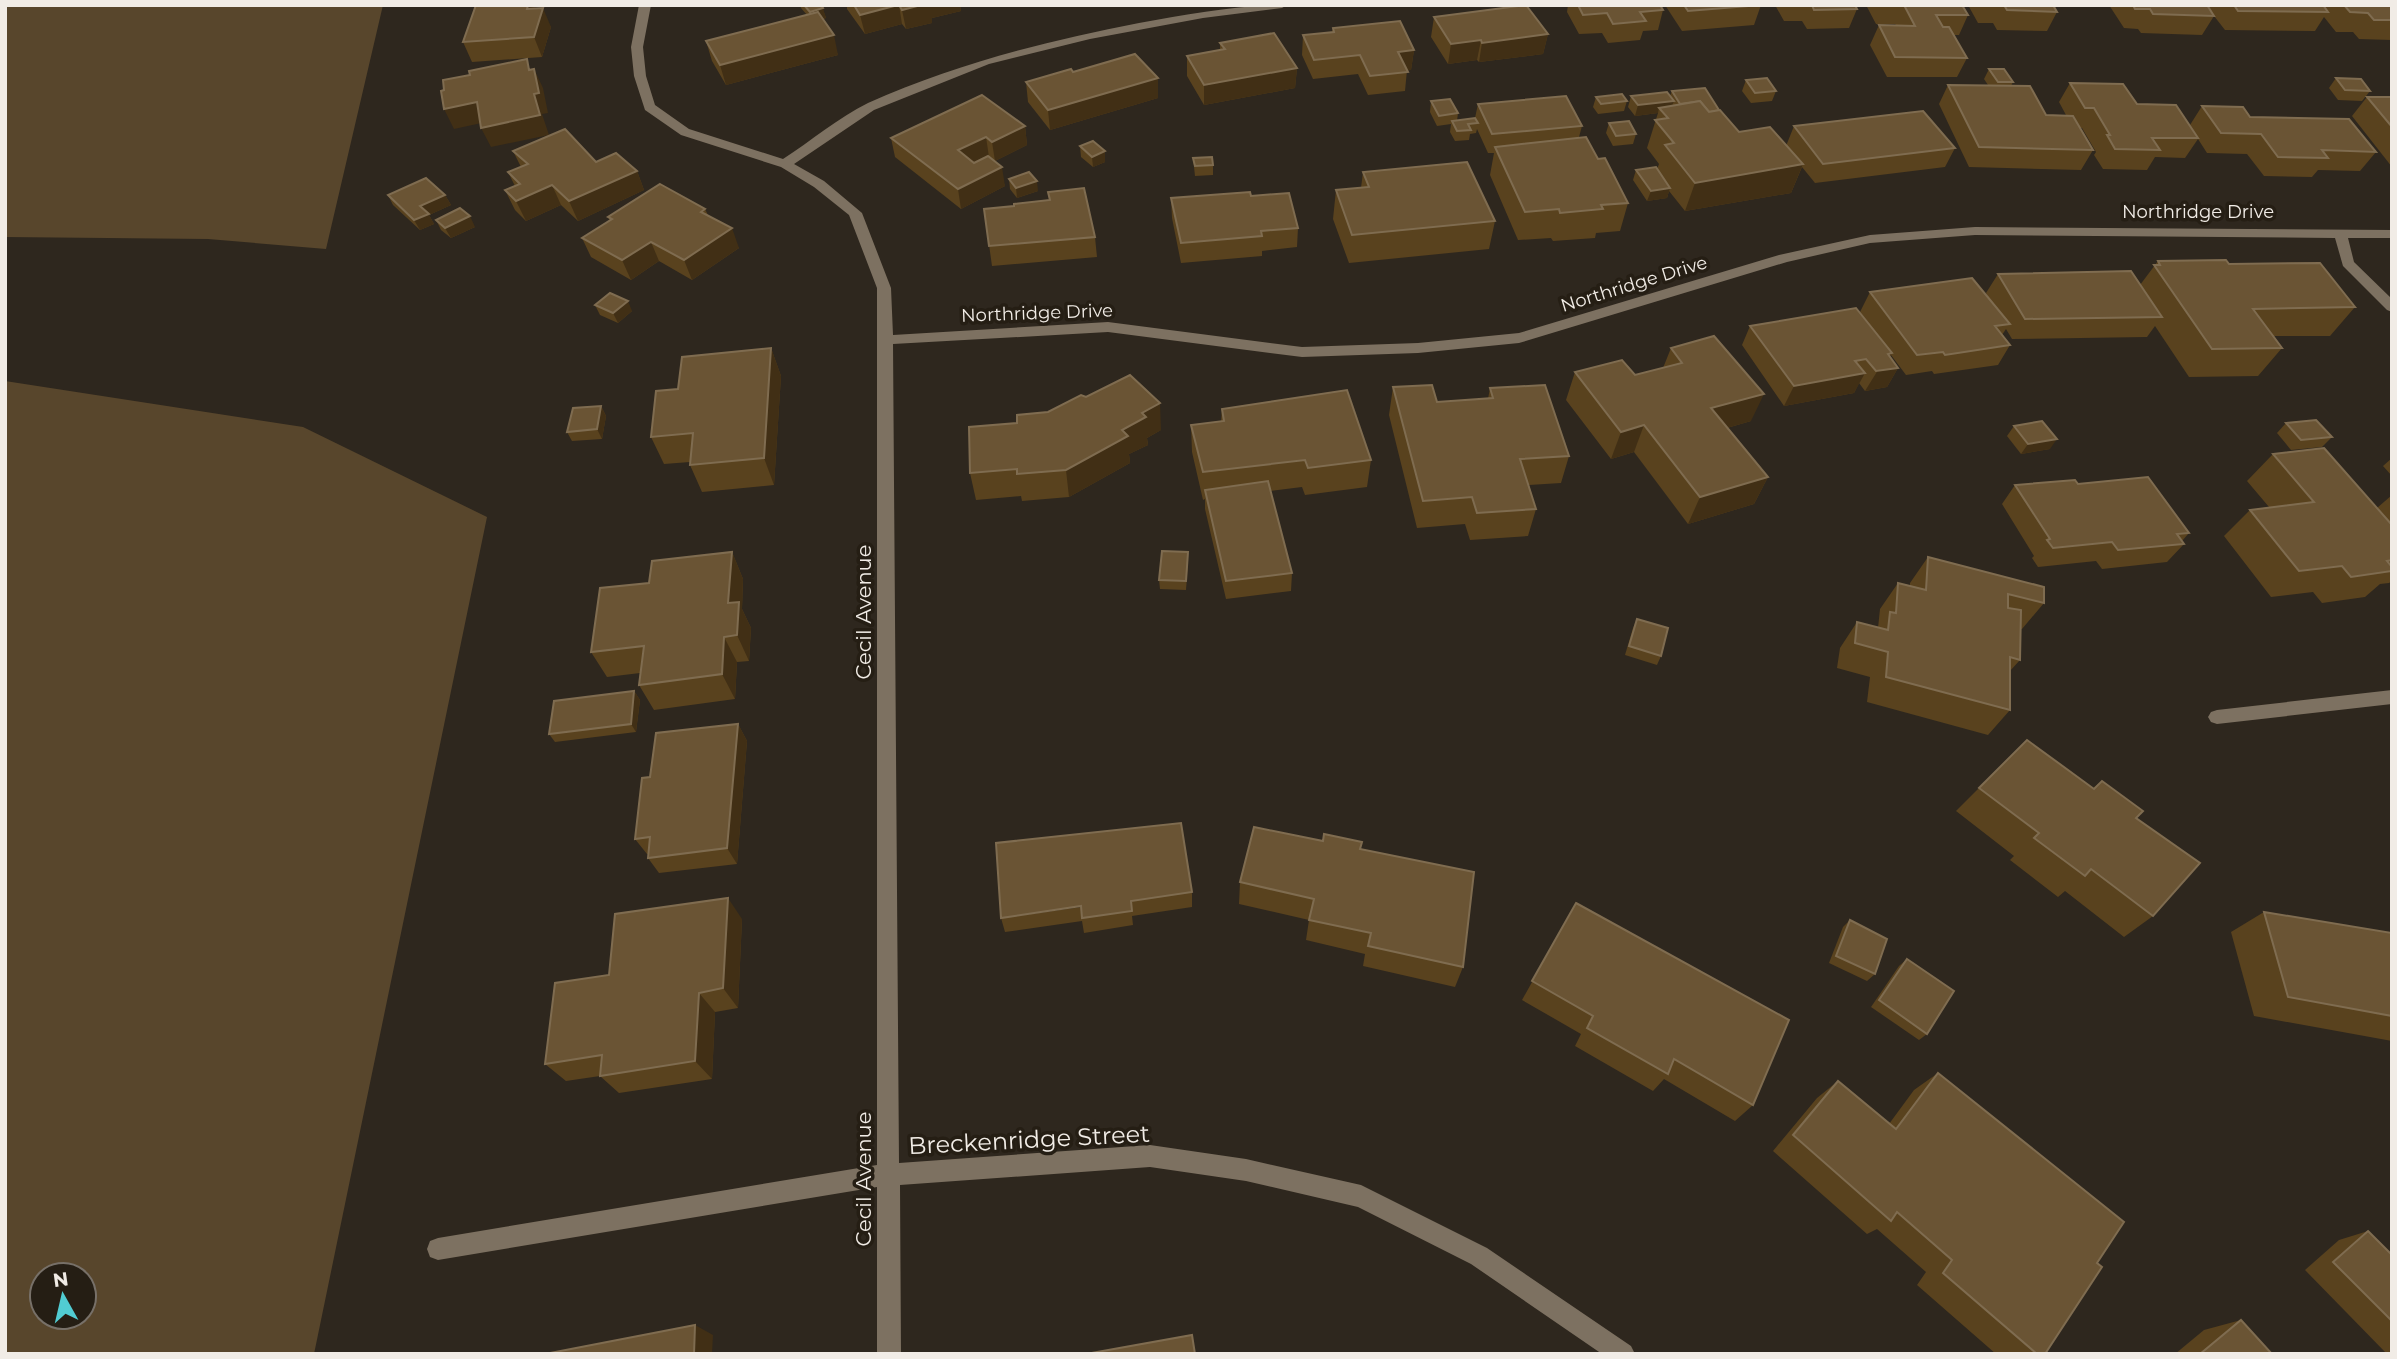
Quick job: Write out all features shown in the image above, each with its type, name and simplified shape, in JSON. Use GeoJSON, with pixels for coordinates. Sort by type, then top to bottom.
{"type":"FeatureCollection","features":[{"type":"Feature","properties":{"kind":"street","name":"Cecil Avenue"},"geometry":{"type":"LineString","coordinates":[[645,5],[637,47],[640,76],[649,107],[685,132],[785,164],[819,184],[855,214],[884,288],[886,1175],[889,1354]]}},
{"type":"Feature","properties":{"kind":"street"},"geometry":{"type":"LineString","coordinates":[[785,164],[870,107],[985,62],[1090,36],[1203,15],[1282,5]]}},
{"type":"Feature","properties":{"kind":"street","name":"Northridge Drive"},"geometry":{"type":"LineString","coordinates":[[886,340],[1108,327],[1302,352],[1418,348],[1519,338],[1784,258],[1870,239],[1975,231],[2392,234]]}},
{"type":"Feature","properties":{"kind":"street"},"geometry":{"type":"LineString","coordinates":[[2340,232],[2348,263],[2392,307]]}},
{"type":"Feature","properties":{"kind":"street"},"geometry":{"type":"LineString","coordinates":[[2217,717],[2392,697]]}},
{"type":"Feature","properties":{"kind":"street","name":"Breckenridge Street"},"geometry":{"type":"LineString","coordinates":[[438,1250],[886,1175],[1150,1156],[1246,1170],[1361,1196],[1479,1256],[1623,1354]]}},
{"type":"Feature","properties":{"kind":"shaded area"},"geometry":{"type":"Polygon","coordinates":[[[5,5],[383,5],[326,249],[208,239],[5,237],[5,5]]]}},
{"type":"Feature","properties":{"kind":"shaded area"},"geometry":{"type":"Polygon","coordinates":[[[5,381],[303,427],[487,517],[314,1354],[5,1354],[5,381]]]}},
{"type":"Feature","properties":{"kind":"building"},"geometry":{"type":"Polygon","coordinates":[[[476,5],[528,5],[527,9],[543,8],[534,37],[463,42],[476,5]]]}},
{"type":"Feature","properties":{"kind":"building"},"geometry":{"type":"Polygon","coordinates":[[[804,5],[821,5],[823,8],[810,12],[804,5]]]}},
{"type":"Feature","properties":{"kind":"building"},"geometry":{"type":"Polygon","coordinates":[[[854,5],[898,5],[860,15],[854,5]]]}},
{"type":"Feature","properties":{"kind":"building"},"geometry":{"type":"Polygon","coordinates":[[[899,5],[921,5],[902,10],[899,5]]]}},
{"type":"Feature","properties":{"kind":"building"},"geometry":{"type":"Polygon","coordinates":[[[1526,5],[1548,34],[1482,43],[1481,40],[1451,44],[1434,17],[1526,5]]]}},
{"type":"Feature","properties":{"kind":"building"},"geometry":{"type":"Polygon","coordinates":[[[1578,5],[1660,5],[1663,10],[1640,12],[1646,21],[1613,24],[1607,13],[1583,15],[1578,5]]]}},
{"type":"Feature","properties":{"kind":"building"},"geometry":{"type":"Polygon","coordinates":[[[1684,5],[1761,5],[1688,11],[1684,5]]]}},
{"type":"Feature","properties":{"kind":"building"},"geometry":{"type":"Polygon","coordinates":[[[1812,5],[1855,5],[1857,9],[1814,10],[1812,5]]]}},
{"type":"Feature","properties":{"kind":"building"},"geometry":{"type":"Polygon","coordinates":[[[1904,5],[1962,5],[1968,15],[1936,15],[1943,27],[1949,27],[1967,58],[1895,57],[1879,25],[1915,26],[1904,5]]]}},
{"type":"Feature","properties":{"kind":"building"},"geometry":{"type":"Polygon","coordinates":[[[2004,5],[2053,5],[2057,12],[2007,10],[2004,5]]]}},
{"type":"Feature","properties":{"kind":"building"},"geometry":{"type":"Polygon","coordinates":[[[2133,5],[2207,5],[2214,16],[2153,14],[2150,9],[2135,9],[2133,5]]]}},
{"type":"Feature","properties":{"kind":"building"},"geometry":{"type":"Polygon","coordinates":[[[2234,5],[2323,5],[2328,12],[2238,11],[2234,5]]]}},
{"type":"Feature","properties":{"kind":"building"},"geometry":{"type":"Polygon","coordinates":[[[2344,5],[2392,5],[2392,20],[2374,20],[2368,13],[2350,12],[2344,5]]]}},
{"type":"Feature","properties":{"kind":"building"},"geometry":{"type":"Polygon","coordinates":[[[818,12],[834,35],[720,65],[706,41],[818,12]]]}},
{"type":"Feature","properties":{"kind":"building"},"geometry":{"type":"Polygon","coordinates":[[[1400,21],[1414,50],[1398,52],[1408,72],[1370,76],[1360,55],[1314,60],[1303,35],[1334,32],[1333,28],[1400,21]]]}},
{"type":"Feature","properties":{"kind":"building"},"geometry":{"type":"Polygon","coordinates":[[[1274,33],[1297,68],[1204,85],[1187,56],[1225,49],[1220,43],[1274,33]]]}},
{"type":"Feature","properties":{"kind":"building"},"geometry":{"type":"Polygon","coordinates":[[[1135,54],[1158,78],[1048,110],[1026,82],[1071,69],[1073,72],[1135,54]]]}},
{"type":"Feature","properties":{"kind":"building"},"geometry":{"type":"Polygon","coordinates":[[[527,59],[529,70],[534,69],[539,93],[534,94],[540,115],[481,128],[477,102],[444,109],[441,91],[444,90],[443,80],[470,75],[469,71],[527,59]]]}},
{"type":"Feature","properties":{"kind":"building"},"geometry":{"type":"Polygon","coordinates":[[[1989,69],[2004,69],[2013,82],[1998,82],[1989,69]]]}},
{"type":"Feature","properties":{"kind":"building"},"geometry":{"type":"Polygon","coordinates":[[[1767,78],[1776,91],[1755,93],[1746,80],[1767,78]]]}},
{"type":"Feature","properties":{"kind":"building"},"geometry":{"type":"Polygon","coordinates":[[[2336,78],[2361,79],[2370,91],[2345,90],[2336,78]]]}},
{"type":"Feature","properties":{"kind":"building"},"geometry":{"type":"Polygon","coordinates":[[[2070,83],[2123,84],[2137,104],[2176,105],[2198,138],[2152,138],[2160,150],[2115,149],[2094,108],[2085,108],[2070,83]]]}},
{"type":"Feature","properties":{"kind":"building"},"geometry":{"type":"Polygon","coordinates":[[[1948,85],[2030,86],[2046,115],[2073,116],[2093,150],[1979,147],[1948,85]]]}},
{"type":"Feature","properties":{"kind":"building"},"geometry":{"type":"Polygon","coordinates":[[[1705,88],[1719,110],[1709,112],[1700,101],[1680,104],[1672,91],[1705,88]]]}},
{"type":"Feature","properties":{"kind":"building"},"geometry":{"type":"Polygon","coordinates":[[[1667,92],[1674,101],[1638,105],[1631,96],[1667,92]]]}},
{"type":"Feature","properties":{"kind":"building"},"geometry":{"type":"Polygon","coordinates":[[[1622,94],[1627,101],[1601,104],[1596,97],[1622,94]]]}},
{"type":"Feature","properties":{"kind":"building"},"geometry":{"type":"Polygon","coordinates":[[[982,95],[1025,126],[992,142],[986,137],[958,150],[974,163],[988,156],[1002,167],[958,189],[891,138],[982,95]]]}},
{"type":"Feature","properties":{"kind":"building"},"geometry":{"type":"Polygon","coordinates":[[[1566,96],[1582,126],[1492,134],[1478,104],[1566,96]]]}},
{"type":"Feature","properties":{"kind":"building"},"geometry":{"type":"Polygon","coordinates":[[[2367,97],[2392,97],[2392,127],[2367,97]]]}},
{"type":"Feature","properties":{"kind":"building"},"geometry":{"type":"Polygon","coordinates":[[[1450,99],[1458,113],[1439,116],[1431,101],[1450,99]]]}},
{"type":"Feature","properties":{"kind":"building"},"geometry":{"type":"Polygon","coordinates":[[[1700,101],[1709,112],[1720,110],[1739,132],[1770,127],[1803,164],[1695,183],[1665,145],[1674,143],[1655,120],[1668,118],[1659,108],[1700,101]]]}},
{"type":"Feature","properties":{"kind":"building"},"geometry":{"type":"Polygon","coordinates":[[[2202,106],[2243,107],[2250,117],[2349,119],[2376,152],[2322,150],[2328,158],[2278,157],[2261,134],[2221,133],[2202,106]]]}},
{"type":"Feature","properties":{"kind":"building"},"geometry":{"type":"Polygon","coordinates":[[[1923,111],[1955,148],[1823,164],[1794,126],[1923,111]]]}},
{"type":"Feature","properties":{"kind":"building"},"geometry":{"type":"Polygon","coordinates":[[[1475,118],[1478,123],[1468,124],[1471,130],[1457,131],[1452,121],[1475,118]]]}},
{"type":"Feature","properties":{"kind":"building"},"geometry":{"type":"Polygon","coordinates":[[[1629,121],[1636,134],[1616,136],[1609,123],[1629,121]]]}},
{"type":"Feature","properties":{"kind":"building"},"geometry":{"type":"Polygon","coordinates":[[[565,129],[596,162],[616,153],[637,171],[569,201],[552,185],[516,201],[505,190],[520,184],[508,172],[528,164],[513,151],[565,129]]]}},
{"type":"Feature","properties":{"kind":"building"},"geometry":{"type":"Polygon","coordinates":[[[1586,137],[1598,159],[1605,158],[1628,203],[1601,205],[1603,209],[1560,213],[1559,209],[1525,212],[1495,147],[1586,137]]]}},
{"type":"Feature","properties":{"kind":"building"},"geometry":{"type":"Polygon","coordinates":[[[1093,141],[1105,151],[1092,157],[1080,146],[1093,141]]]}},
{"type":"Feature","properties":{"kind":"building"},"geometry":{"type":"Polygon","coordinates":[[[1212,157],[1213,165],[1195,166],[1193,158],[1212,157]]]}},
{"type":"Feature","properties":{"kind":"building"},"geometry":{"type":"Polygon","coordinates":[[[1467,162],[1495,221],[1352,235],[1336,190],[1369,187],[1363,172],[1467,162]]]}},
{"type":"Feature","properties":{"kind":"building"},"geometry":{"type":"Polygon","coordinates":[[[1656,167],[1670,188],[1651,191],[1636,170],[1656,167]]]}},
{"type":"Feature","properties":{"kind":"building"},"geometry":{"type":"Polygon","coordinates":[[[1029,172],[1037,181],[1016,188],[1009,179],[1029,172]]]}},
{"type":"Feature","properties":{"kind":"building"},"geometry":{"type":"Polygon","coordinates":[[[426,178],[445,195],[420,206],[429,214],[414,220],[388,195],[426,178]]]}},
{"type":"Feature","properties":{"kind":"building"},"geometry":{"type":"Polygon","coordinates":[[[660,184],[705,209],[701,212],[732,228],[684,260],[651,242],[622,260],[582,238],[612,219],[608,217],[660,184]]]}},
{"type":"Feature","properties":{"kind":"building"},"geometry":{"type":"Polygon","coordinates":[[[1084,188],[1095,237],[989,246],[984,209],[1050,200],[1048,192],[1084,188]]]}},
{"type":"Feature","properties":{"kind":"building"},"geometry":{"type":"Polygon","coordinates":[[[1250,192],[1251,196],[1289,193],[1298,228],[1261,231],[1262,236],[1181,243],[1171,198],[1250,192]]]}},
{"type":"Feature","properties":{"kind":"building"},"geometry":{"type":"Polygon","coordinates":[[[460,208],[470,216],[445,228],[436,220],[460,208]]]}},
{"type":"Feature","properties":{"kind":"building"},"geometry":{"type":"Polygon","coordinates":[[[2226,260],[2229,264],[2320,263],[2355,307],[2253,309],[2282,348],[2212,349],[2154,265],[2160,265],[2158,261],[2226,260]]]}},
{"type":"Feature","properties":{"kind":"building"},"geometry":{"type":"Polygon","coordinates":[[[2131,271],[2162,317],[2025,319],[1998,274],[2131,271]]]}},
{"type":"Feature","properties":{"kind":"building"},"geometry":{"type":"Polygon","coordinates":[[[1972,278],[2010,324],[1995,326],[2010,345],[1945,355],[1943,352],[1917,355],[1870,292],[1972,278]]]}},
{"type":"Feature","properties":{"kind":"building"},"geometry":{"type":"Polygon","coordinates":[[[610,293],[628,301],[613,313],[595,305],[610,293]]]}},
{"type":"Feature","properties":{"kind":"building"},"geometry":{"type":"Polygon","coordinates":[[[1856,308],[1892,353],[1888,354],[1898,368],[1876,371],[1866,359],[1855,361],[1865,373],[1794,386],[1750,326],[1856,308]]]}},
{"type":"Feature","properties":{"kind":"building"},"geometry":{"type":"Polygon","coordinates":[[[1714,336],[1764,394],[1711,408],[1768,477],[1700,497],[1644,425],[1621,432],[1575,372],[1622,360],[1635,375],[1682,363],[1671,348],[1714,336]]]}},
{"type":"Feature","properties":{"kind":"building"},"geometry":{"type":"Polygon","coordinates":[[[771,348],[764,458],[690,465],[693,433],[651,437],[656,391],[678,389],[682,357],[771,348]]]}},
{"type":"Feature","properties":{"kind":"building"},"geometry":{"type":"Polygon","coordinates":[[[1130,375],[1160,403],[1142,413],[1146,417],[1122,430],[1128,436],[1066,470],[1017,474],[1017,469],[970,473],[969,427],[1017,423],[1017,415],[1048,412],[1130,375]]]}},
{"type":"Feature","properties":{"kind":"building"},"geometry":{"type":"Polygon","coordinates":[[[1432,385],[1437,402],[1493,398],[1490,388],[1545,385],[1569,456],[1520,459],[1536,509],[1477,513],[1472,497],[1423,501],[1393,387],[1432,385]]]}},
{"type":"Feature","properties":{"kind":"building"},"geometry":{"type":"Polygon","coordinates":[[[1347,390],[1371,460],[1308,468],[1305,460],[1203,472],[1191,425],[1224,421],[1222,409],[1347,390]]]}},
{"type":"Feature","properties":{"kind":"building"},"geometry":{"type":"Polygon","coordinates":[[[601,406],[597,429],[567,432],[573,408],[601,406]]]}},
{"type":"Feature","properties":{"kind":"building"},"geometry":{"type":"Polygon","coordinates":[[[2316,420],[2332,437],[2301,440],[2286,423],[2316,420]]]}},
{"type":"Feature","properties":{"kind":"building"},"geometry":{"type":"Polygon","coordinates":[[[2042,421],[2057,439],[2028,444],[2014,426],[2042,421]]]}},
{"type":"Feature","properties":{"kind":"building"},"geometry":{"type":"Polygon","coordinates":[[[2324,448],[2392,525],[2392,560],[2387,561],[2392,571],[2351,577],[2342,566],[2299,571],[2250,510],[2314,502],[2273,454],[2324,448]]]}},
{"type":"Feature","properties":{"kind":"building"},"geometry":{"type":"Polygon","coordinates":[[[2148,477],[2189,533],[2177,534],[2184,544],[2118,550],[2112,542],[2053,548],[2015,485],[2075,480],[2078,484],[2148,477]]]}},
{"type":"Feature","properties":{"kind":"building"},"geometry":{"type":"Polygon","coordinates":[[[1268,481],[1292,573],[1226,581],[1205,490],[1268,481]]]}},
{"type":"Feature","properties":{"kind":"building"},"geometry":{"type":"Polygon","coordinates":[[[1162,551],[1188,552],[1186,581],[1159,580],[1162,551]]]}},
{"type":"Feature","properties":{"kind":"building"},"geometry":{"type":"Polygon","coordinates":[[[732,552],[728,603],[739,602],[737,635],[724,637],[722,674],[639,685],[644,646],[591,652],[600,588],[649,583],[652,561],[732,552]]]}},
{"type":"Feature","properties":{"kind":"building"},"geometry":{"type":"Polygon","coordinates":[[[1928,557],[2044,587],[2044,603],[2008,594],[2008,608],[2021,610],[2020,660],[2010,657],[2010,710],[1886,677],[1888,652],[1855,643],[1857,622],[1888,630],[1890,612],[1896,613],[1898,583],[1926,590],[1928,557]]]}},
{"type":"Feature","properties":{"kind":"building"},"geometry":{"type":"Polygon","coordinates":[[[1637,619],[1668,628],[1661,656],[1629,646],[1637,619]]]}},
{"type":"Feature","properties":{"kind":"building"},"geometry":{"type":"Polygon","coordinates":[[[634,691],[631,724],[549,734],[554,701],[634,691]]]}},
{"type":"Feature","properties":{"kind":"building"},"geometry":{"type":"Polygon","coordinates":[[[738,724],[727,848],[648,858],[650,837],[635,839],[642,778],[650,777],[656,733],[738,724]]]}},
{"type":"Feature","properties":{"kind":"building"},"geometry":{"type":"Polygon","coordinates":[[[2027,740],[2094,789],[2102,781],[2143,811],[2136,818],[2200,863],[2153,916],[2091,869],[2085,876],[2034,838],[2039,833],[1979,788],[2027,740]]]}},
{"type":"Feature","properties":{"kind":"building"},"geometry":{"type":"Polygon","coordinates":[[[1181,823],[1192,892],[1131,901],[1132,911],[1082,918],[1081,906],[1001,918],[996,843],[1181,823]]]}},
{"type":"Feature","properties":{"kind":"building"},"geometry":{"type":"Polygon","coordinates":[[[1254,827],[1323,841],[1324,834],[1362,842],[1360,849],[1474,872],[1463,967],[1368,946],[1371,933],[1309,920],[1314,899],[1240,882],[1254,827]]]}},
{"type":"Feature","properties":{"kind":"building"},"geometry":{"type":"Polygon","coordinates":[[[728,898],[723,988],[699,993],[695,1061],[600,1076],[602,1055],[545,1064],[555,983],[609,975],[615,914],[728,898]]]}},
{"type":"Feature","properties":{"kind":"building"},"geometry":{"type":"Polygon","coordinates":[[[1576,903],[1789,1020],[1753,1105],[1674,1059],[1668,1074],[1587,1028],[1593,1016],[1532,981],[1576,903]]]}},
{"type":"Feature","properties":{"kind":"building"},"geometry":{"type":"Polygon","coordinates":[[[2264,912],[2392,933],[2392,1016],[2288,997],[2264,912]]]}},
{"type":"Feature","properties":{"kind":"building"},"geometry":{"type":"Polygon","coordinates":[[[1850,920],[1887,939],[1875,974],[1836,956],[1850,920]]]}},
{"type":"Feature","properties":{"kind":"building"},"geometry":{"type":"Polygon","coordinates":[[[1907,959],[1954,991],[1927,1034],[1879,1000],[1907,959]]]}},
{"type":"Feature","properties":{"kind":"building"},"geometry":{"type":"Polygon","coordinates":[[[1938,1073],[2124,1222],[2097,1263],[2102,1267],[2045,1354],[2037,1354],[1943,1273],[1952,1260],[1897,1212],[1891,1221],[1793,1135],[1838,1081],[1896,1129],[1938,1073]]]}},
{"type":"Feature","properties":{"kind":"building"},"geometry":{"type":"Polygon","coordinates":[[[2368,1231],[2392,1255],[2392,1321],[2333,1262],[2368,1231]]]}},
{"type":"Feature","properties":{"kind":"building"},"geometry":{"type":"Polygon","coordinates":[[[2241,1320],[2272,1354],[2200,1354],[2241,1320]]]}},
{"type":"Feature","properties":{"kind":"building"},"geometry":{"type":"Polygon","coordinates":[[[695,1325],[694,1354],[545,1354],[695,1325]]]}},
{"type":"Feature","properties":{"kind":"building"},"geometry":{"type":"Polygon","coordinates":[[[1192,1335],[1195,1354],[1086,1354],[1192,1335]]]}}]}
